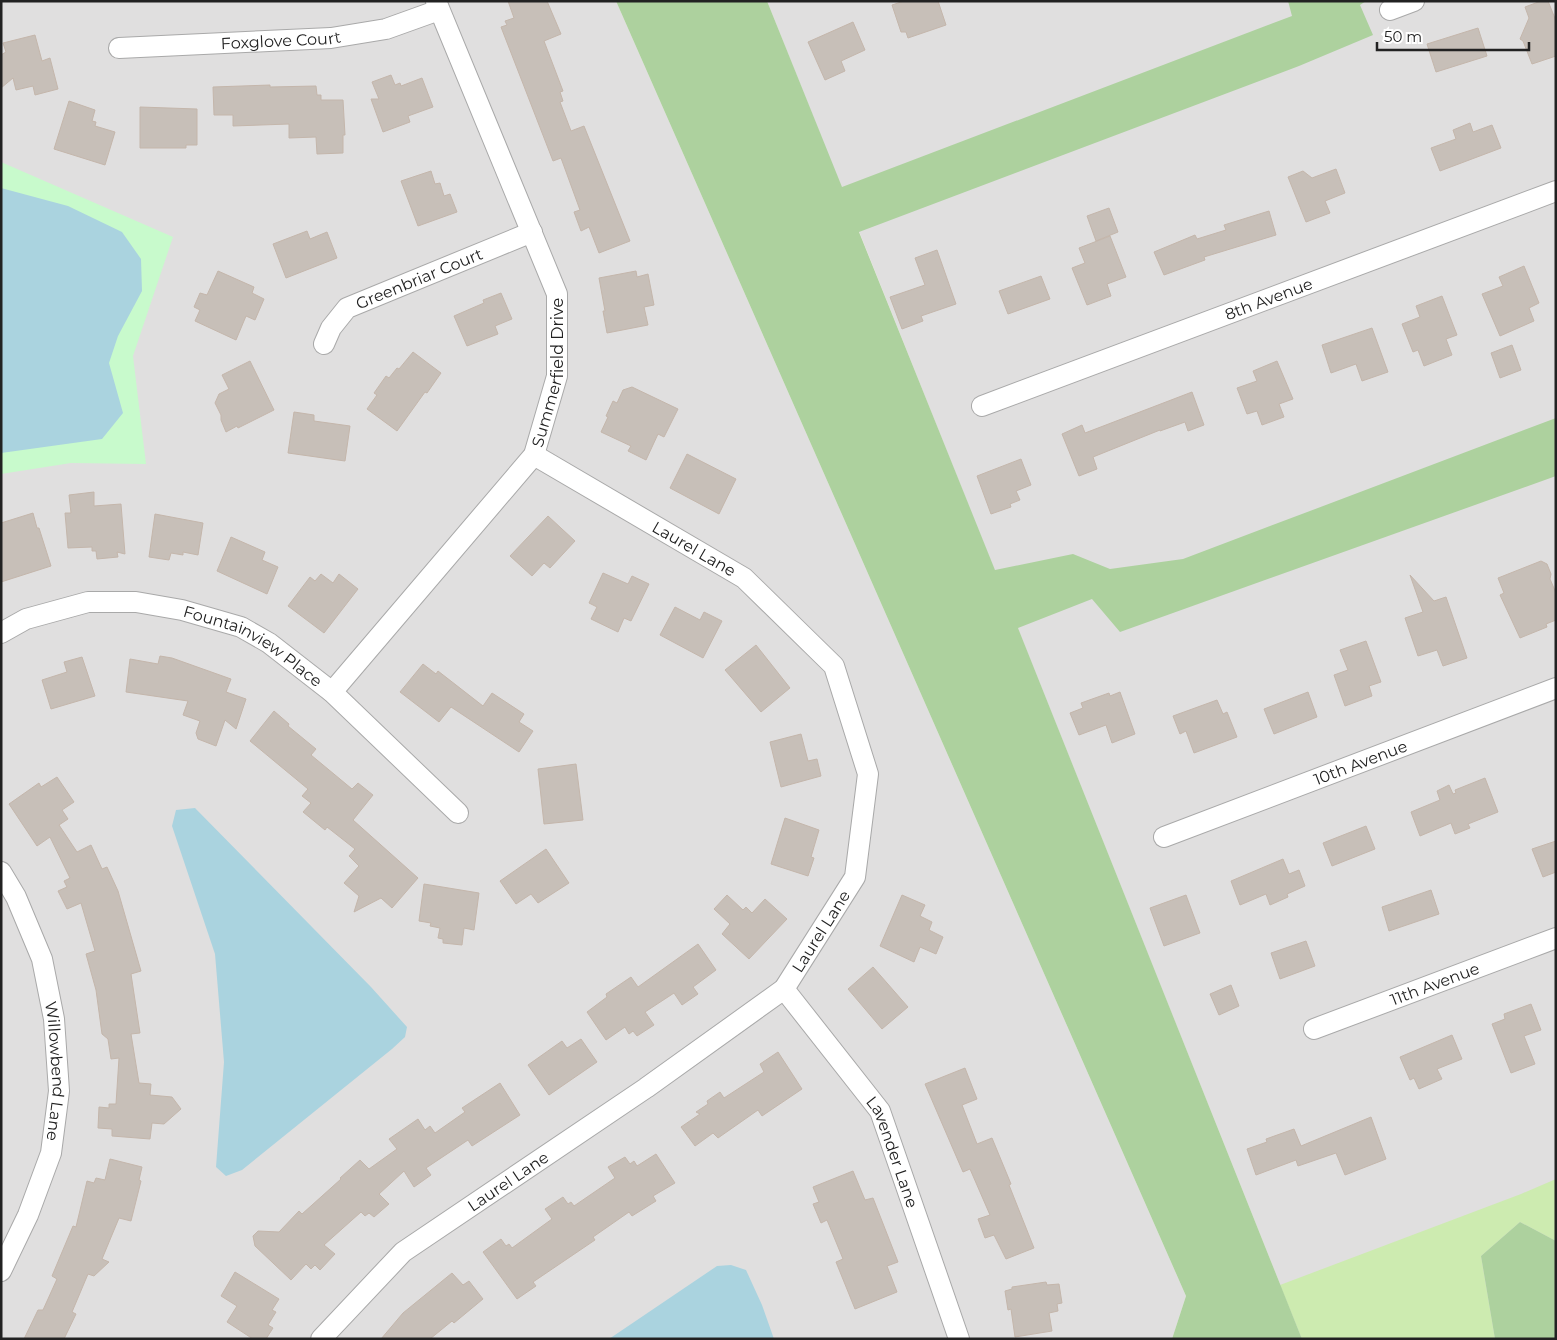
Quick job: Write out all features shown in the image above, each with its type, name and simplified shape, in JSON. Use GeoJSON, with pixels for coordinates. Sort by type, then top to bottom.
{"type":"FeatureCollection","features":[{"type":"Feature","properties":{"kind":"street"},"geometry":{"type":"LineString","coordinates":[[1390,10],[1414,1]]}},
{"type":"Feature","properties":{"kind":"street","name":"Foxglove Court"},"geometry":{"type":"LineString","coordinates":[[118,48],[331,38],[386,29],[438,5]]}},
{"type":"Feature","properties":{"kind":"street","name":"Summerfield Drive"},"geometry":{"type":"LineString","coordinates":[[332,692],[534,456],[556,376],[557,294],[438,5]]}},
{"type":"Feature","properties":{"kind":"street","name":"8th Avenue"},"geometry":{"type":"LineString","coordinates":[[982,406],[1556,192]]}},
{"type":"Feature","properties":{"kind":"street","name":"Greenbriar Court"},"geometry":{"type":"LineString","coordinates":[[324,344],[331,328],[347,308],[532,232]]}},
{"type":"Feature","properties":{"kind":"street","name":"Laurel Lane"},"geometry":{"type":"LineString","coordinates":[[321,1339],[403,1252],[646,1088],[784,989],[855,877],[868,774],[834,666],[744,578],[534,456]]}},
{"type":"Feature","properties":{"kind":"street","name":"Fountainview Place"},"geometry":{"type":"LineString","coordinates":[[1,633],[26,619],[88,602],[136,602],[182,610],[241,627],[269,643],[332,692],[458,813]]}},
{"type":"Feature","properties":{"kind":"street","name":"10th Avenue"},"geometry":{"type":"LineString","coordinates":[[1164,837],[1556,688]]}},
{"type":"Feature","properties":{"kind":"street","name":"Willowbend Lane"},"geometry":{"type":"LineString","coordinates":[[1,872],[16,897],[42,959],[54,1019],[59,1091],[52,1153],[28,1215],[1,1271]]}},
{"type":"Feature","properties":{"kind":"street","name":"11th Avenue"},"geometry":{"type":"LineString","coordinates":[[1314,1029],[1556,938]]}},
{"type":"Feature","properties":{"kind":"street","name":"Lavender Lane"},"geometry":{"type":"LineString","coordinates":[[784,989],[880,1111],[960,1339]]}},
{"type":"Feature","properties":{"kind":"shaded area"},"geometry":{"type":"Polygon","coordinates":[[[1,1],[616,1],[1186,1296],[1172,1339],[1,1339],[1,1]]]}},
{"type":"Feature","properties":{"kind":"shaded area"},"geometry":{"type":"Polygon","coordinates":[[[767,1],[1556,1],[1556,1339],[1302,1339],[767,1]]]}},
{"type":"Feature","properties":{"kind":"green space"},"geometry":{"type":"Polygon","coordinates":[[[616,1],[767,1],[842,187],[1292,16],[1288,1],[1366,1],[1360,5],[1373,35],[1299,66],[859,232],[995,570],[1073,554],[1110,569],[1183,559],[1556,418],[1556,476],[1120,632],[1092,599],[1018,628],[1302,1339],[1172,1339],[1186,1296],[616,1]]]}},
{"type":"Feature","properties":{"kind":"green space"},"geometry":{"type":"Polygon","coordinates":[[[1,162],[173,237],[133,356],[146,464],[71,463],[1,474],[1,162]]]}},
{"type":"Feature","properties":{"kind":"green space"},"geometry":{"type":"Polygon","coordinates":[[[1556,1179],[1556,1241],[1520,1222],[1481,1256],[1495,1339],[1302,1339],[1280,1285],[1556,1179]]]}},
{"type":"Feature","properties":{"kind":"green space"},"geometry":{"type":"Polygon","coordinates":[[[1520,1222],[1556,1241],[1556,1339],[1495,1339],[1481,1256],[1520,1222]]]}},
{"type":"Feature","properties":{"kind":"water"},"geometry":{"type":"Polygon","coordinates":[[[1,188],[68,206],[122,232],[141,259],[142,291],[118,336],[109,363],[123,413],[102,439],[1,453],[1,188]]]}},
{"type":"Feature","properties":{"kind":"water"},"geometry":{"type":"Polygon","coordinates":[[[195,808],[371,987],[407,1027],[405,1037],[392,1049],[242,1170],[226,1176],[216,1167],[224,1062],[215,954],[172,826],[176,810],[195,808]]]}},
{"type":"Feature","properties":{"kind":"water"},"geometry":{"type":"Polygon","coordinates":[[[731,1265],[746,1270],[762,1305],[774,1339],[609,1339],[717,1266],[731,1265]]]}},
{"type":"Feature","properties":{"kind":"building"},"geometry":{"type":"Polygon","coordinates":[[[508,1],[547,1],[561,34],[544,41],[563,91],[560,92],[563,101],[560,102],[571,131],[584,126],[630,241],[599,253],[589,227],[581,231],[574,212],[580,210],[561,158],[553,161],[501,27],[507,25],[505,21],[514,18],[508,1]]]}},
{"type":"Feature","properties":{"kind":"building"},"geometry":{"type":"Polygon","coordinates":[[[904,1],[938,1],[946,25],[908,38],[906,32],[901,32],[892,5],[904,1]]]}},
{"type":"Feature","properties":{"kind":"building"},"geometry":{"type":"Polygon","coordinates":[[[1541,1],[1548,1],[1556,21],[1556,56],[1532,64],[1523,41],[1520,39],[1529,18],[1525,7],[1541,1]]]}},
{"type":"Feature","properties":{"kind":"building"},"geometry":{"type":"Polygon","coordinates":[[[853,22],[865,50],[841,61],[845,71],[825,80],[808,42],[853,22]]]}},
{"type":"Feature","properties":{"kind":"building"},"geometry":{"type":"Polygon","coordinates":[[[1478,28],[1487,56],[1436,72],[1427,44],[1478,28]]]}},
{"type":"Feature","properties":{"kind":"building"},"geometry":{"type":"Polygon","coordinates":[[[35,35],[42,61],[50,58],[58,89],[35,95],[33,86],[16,90],[13,78],[1,88],[1,55],[6,52],[3,43],[35,35]]]}},
{"type":"Feature","properties":{"kind":"building"},"geometry":{"type":"Polygon","coordinates":[[[391,75],[395,85],[400,83],[401,86],[422,78],[433,107],[408,116],[410,122],[383,132],[371,99],[379,99],[372,82],[391,75]]]}},
{"type":"Feature","properties":{"kind":"building"},"geometry":{"type":"Polygon","coordinates":[[[270,85],[270,87],[316,86],[317,95],[321,95],[321,100],[343,100],[345,135],[343,135],[343,153],[317,154],[316,137],[289,138],[289,124],[233,126],[233,115],[214,115],[213,87],[270,85]]]}},
{"type":"Feature","properties":{"kind":"building"},"geometry":{"type":"Polygon","coordinates":[[[69,101],[95,110],[92,121],[96,122],[95,126],[115,132],[105,165],[54,149],[69,101]]]}},
{"type":"Feature","properties":{"kind":"building"},"geometry":{"type":"Polygon","coordinates":[[[140,107],[197,109],[197,145],[186,145],[186,148],[140,148],[140,107]]]}},
{"type":"Feature","properties":{"kind":"building"},"geometry":{"type":"Polygon","coordinates":[[[1470,123],[1473,132],[1492,125],[1501,148],[1440,171],[1431,148],[1456,139],[1453,130],[1470,123]]]}},
{"type":"Feature","properties":{"kind":"building"},"geometry":{"type":"Polygon","coordinates":[[[1336,169],[1345,193],[1325,201],[1330,213],[1306,222],[1288,177],[1303,171],[1312,178],[1336,169]]]}},
{"type":"Feature","properties":{"kind":"building"},"geometry":{"type":"Polygon","coordinates":[[[431,171],[435,184],[440,183],[444,196],[450,194],[457,212],[418,226],[401,181],[431,171]]]}},
{"type":"Feature","properties":{"kind":"building"},"geometry":{"type":"Polygon","coordinates":[[[1109,208],[1118,232],[1096,241],[1087,216],[1109,208]]]}},
{"type":"Feature","properties":{"kind":"building"},"geometry":{"type":"Polygon","coordinates":[[[1269,211],[1276,235],[1204,257],[1205,260],[1164,275],[1154,252],[1195,235],[1197,239],[1226,230],[1224,225],[1269,211]]]}},
{"type":"Feature","properties":{"kind":"building"},"geometry":{"type":"Polygon","coordinates":[[[307,231],[310,239],[327,232],[337,258],[286,278],[273,244],[307,231]]]}},
{"type":"Feature","properties":{"kind":"building"},"geometry":{"type":"Polygon","coordinates":[[[1110,236],[1126,277],[1107,284],[1111,296],[1087,305],[1072,268],[1085,263],[1079,248],[1110,236]]]}},
{"type":"Feature","properties":{"kind":"building"},"geometry":{"type":"Polygon","coordinates":[[[937,250],[956,304],[921,316],[923,321],[902,329],[890,297],[925,285],[915,258],[937,250]]]}},
{"type":"Feature","properties":{"kind":"building"},"geometry":{"type":"Polygon","coordinates":[[[1524,266],[1539,303],[1529,308],[1534,321],[1500,336],[1482,294],[1503,286],[1499,277],[1524,266]]]}},
{"type":"Feature","properties":{"kind":"building"},"geometry":{"type":"Polygon","coordinates":[[[218,271],[254,287],[252,293],[264,299],[255,320],[246,316],[236,340],[195,321],[200,310],[194,307],[200,293],[207,295],[218,271]]]}},
{"type":"Feature","properties":{"kind":"building"},"geometry":{"type":"Polygon","coordinates":[[[636,271],[637,277],[648,274],[654,305],[644,307],[648,325],[607,333],[599,278],[636,271]]]}},
{"type":"Feature","properties":{"kind":"building"},"geometry":{"type":"Polygon","coordinates":[[[1041,276],[1050,299],[1008,314],[999,291],[1041,276]]]}},
{"type":"Feature","properties":{"kind":"building"},"geometry":{"type":"Polygon","coordinates":[[[501,293],[512,319],[495,326],[498,334],[467,346],[454,316],[484,303],[483,300],[501,293]]]}},
{"type":"Feature","properties":{"kind":"building"},"geometry":{"type":"Polygon","coordinates":[[[1442,296],[1457,335],[1446,339],[1452,355],[1424,366],[1418,350],[1413,352],[1402,324],[1420,317],[1416,306],[1442,296]]]}},
{"type":"Feature","properties":{"kind":"building"},"geometry":{"type":"Polygon","coordinates":[[[1372,328],[1388,372],[1362,381],[1356,364],[1331,373],[1322,345],[1372,328]]]}},
{"type":"Feature","properties":{"kind":"building"},"geometry":{"type":"Polygon","coordinates":[[[1512,345],[1521,370],[1500,378],[1491,353],[1512,345]]]}},
{"type":"Feature","properties":{"kind":"building"},"geometry":{"type":"Polygon","coordinates":[[[413,352],[441,373],[397,431],[367,409],[377,395],[374,393],[386,376],[389,378],[413,352]]]}},
{"type":"Feature","properties":{"kind":"building"},"geometry":{"type":"Polygon","coordinates":[[[250,361],[274,410],[226,432],[215,403],[219,394],[229,389],[222,375],[250,361]]]}},
{"type":"Feature","properties":{"kind":"building"},"geometry":{"type":"Polygon","coordinates":[[[1277,361],[1293,399],[1279,404],[1284,417],[1262,425],[1257,411],[1247,414],[1237,388],[1257,381],[1253,371],[1277,361]]]}},
{"type":"Feature","properties":{"kind":"building"},"geometry":{"type":"Polygon","coordinates":[[[632,387],[678,409],[664,437],[658,434],[646,460],[628,451],[631,446],[601,432],[613,401],[617,403],[623,390],[632,387]]]}},
{"type":"Feature","properties":{"kind":"building"},"geometry":{"type":"Polygon","coordinates":[[[1192,392],[1204,425],[1188,431],[1185,422],[1093,457],[1097,469],[1079,476],[1062,434],[1082,425],[1085,433],[1192,392]]]}},
{"type":"Feature","properties":{"kind":"building"},"geometry":{"type":"Polygon","coordinates":[[[294,412],[314,415],[314,421],[350,426],[345,461],[288,453],[294,412]]]}},
{"type":"Feature","properties":{"kind":"building"},"geometry":{"type":"Polygon","coordinates":[[[687,454],[736,479],[719,514],[670,488],[687,454]]]}},
{"type":"Feature","properties":{"kind":"building"},"geometry":{"type":"Polygon","coordinates":[[[1021,459],[1031,485],[1016,491],[1020,500],[1010,504],[1011,507],[991,514],[977,476],[1021,459]]]}},
{"type":"Feature","properties":{"kind":"building"},"geometry":{"type":"Polygon","coordinates":[[[94,492],[94,506],[121,504],[125,554],[117,552],[118,557],[97,559],[96,551],[92,551],[92,547],[68,548],[65,513],[71,513],[69,495],[94,492]]]}},
{"type":"Feature","properties":{"kind":"building"},"geometry":{"type":"Polygon","coordinates":[[[33,513],[51,566],[1,582],[1,523],[33,513]]]}},
{"type":"Feature","properties":{"kind":"building"},"geometry":{"type":"Polygon","coordinates":[[[155,514],[203,523],[198,555],[183,552],[183,555],[171,553],[169,560],[149,557],[155,514]]]}},
{"type":"Feature","properties":{"kind":"building"},"geometry":{"type":"Polygon","coordinates":[[[548,516],[575,541],[550,568],[544,563],[532,576],[510,556],[548,516]]]}},
{"type":"Feature","properties":{"kind":"building"},"geometry":{"type":"Polygon","coordinates":[[[231,537],[265,552],[262,560],[278,567],[267,594],[217,571],[231,537]]]}},
{"type":"Feature","properties":{"kind":"building"},"geometry":{"type":"Polygon","coordinates":[[[1541,561],[1547,564],[1551,574],[1550,579],[1556,593],[1556,620],[1546,624],[1547,627],[1520,638],[1500,595],[1504,593],[1498,578],[1541,561]]]}},
{"type":"Feature","properties":{"kind":"building"},"geometry":{"type":"Polygon","coordinates":[[[603,573],[628,584],[632,576],[649,584],[631,621],[624,618],[618,632],[591,619],[597,607],[589,603],[603,573]]]}},
{"type":"Feature","properties":{"kind":"building"},"geometry":{"type":"Polygon","coordinates":[[[321,574],[333,583],[339,574],[358,589],[324,633],[288,606],[310,577],[315,581],[321,574]]]}},
{"type":"Feature","properties":{"kind":"building"},"geometry":{"type":"Polygon","coordinates":[[[1410,575],[1434,601],[1446,597],[1467,658],[1443,666],[1437,650],[1418,656],[1405,618],[1423,612],[1410,575]]]}},
{"type":"Feature","properties":{"kind":"building"},"geometry":{"type":"Polygon","coordinates":[[[675,607],[700,620],[704,612],[722,621],[703,658],[660,635],[675,607]]]}},
{"type":"Feature","properties":{"kind":"building"},"geometry":{"type":"Polygon","coordinates":[[[1366,641],[1381,682],[1369,686],[1372,696],[1345,706],[1334,675],[1348,670],[1340,650],[1366,641]]]}},
{"type":"Feature","properties":{"kind":"building"},"geometry":{"type":"Polygon","coordinates":[[[756,645],[790,688],[761,712],[725,670],[756,645]]]}},
{"type":"Feature","properties":{"kind":"building"},"geometry":{"type":"Polygon","coordinates":[[[160,656],[172,658],[231,679],[226,692],[246,699],[236,729],[225,720],[216,746],[198,739],[196,733],[200,721],[183,715],[188,701],[126,692],[130,659],[158,664],[160,656]]]}},
{"type":"Feature","properties":{"kind":"building"},"geometry":{"type":"Polygon","coordinates":[[[82,657],[95,696],[51,709],[42,680],[67,672],[64,662],[82,657]]]}},
{"type":"Feature","properties":{"kind":"building"},"geometry":{"type":"Polygon","coordinates":[[[423,664],[436,674],[438,671],[483,706],[492,693],[524,714],[519,722],[533,731],[519,752],[451,707],[439,722],[400,692],[423,664]]]}},
{"type":"Feature","properties":{"kind":"building"},"geometry":{"type":"Polygon","coordinates":[[[1120,692],[1135,734],[1112,743],[1106,725],[1079,735],[1070,713],[1083,708],[1081,703],[1109,693],[1110,696],[1120,692]]]}},
{"type":"Feature","properties":{"kind":"building"},"geometry":{"type":"Polygon","coordinates":[[[1308,692],[1317,717],[1274,734],[1264,709],[1308,692]]]}},
{"type":"Feature","properties":{"kind":"building"},"geometry":{"type":"Polygon","coordinates":[[[1217,700],[1223,714],[1227,712],[1237,737],[1194,753],[1186,731],[1180,734],[1173,716],[1217,700]]]}},
{"type":"Feature","properties":{"kind":"building"},"geometry":{"type":"Polygon","coordinates":[[[274,711],[289,724],[288,726],[316,749],[311,755],[352,789],[358,783],[373,795],[353,820],[418,878],[392,908],[381,898],[354,912],[359,896],[344,883],[359,866],[349,856],[355,849],[327,827],[325,830],[303,812],[311,803],[302,796],[308,789],[250,741],[274,711]]]}},
{"type":"Feature","properties":{"kind":"building"},"geometry":{"type":"Polygon","coordinates":[[[801,734],[808,761],[817,759],[821,776],[781,787],[770,742],[801,734]]]}},
{"type":"Feature","properties":{"kind":"building"},"geometry":{"type":"Polygon","coordinates":[[[576,764],[583,820],[544,824],[538,769],[576,764]]]}},
{"type":"Feature","properties":{"kind":"building"},"geometry":{"type":"Polygon","coordinates":[[[57,777],[74,802],[62,810],[68,819],[59,825],[77,852],[91,845],[102,869],[107,867],[118,891],[141,971],[131,974],[140,1033],[131,1034],[139,1083],[151,1084],[150,1095],[172,1097],[181,1109],[164,1124],[152,1123],[150,1139],[112,1136],[112,1129],[98,1128],[99,1107],[109,1108],[109,1104],[116,1104],[119,1058],[111,1059],[108,1039],[102,1034],[96,990],[86,954],[95,951],[81,903],[67,909],[58,891],[67,887],[64,881],[70,878],[50,837],[37,846],[9,804],[39,783],[41,787],[57,777]]]}},
{"type":"Feature","properties":{"kind":"building"},"geometry":{"type":"Polygon","coordinates":[[[1485,778],[1498,812],[1468,824],[1470,828],[1455,834],[1451,823],[1420,836],[1411,812],[1440,800],[1437,791],[1449,785],[1453,794],[1456,793],[1455,790],[1485,778]]]}},
{"type":"Feature","properties":{"kind":"building"},"geometry":{"type":"Polygon","coordinates":[[[785,818],[819,830],[811,857],[814,858],[808,876],[771,864],[785,818]]]}},
{"type":"Feature","properties":{"kind":"building"},"geometry":{"type":"Polygon","coordinates":[[[1366,826],[1375,849],[1332,866],[1323,843],[1366,826]]]}},
{"type":"Feature","properties":{"kind":"building"},"geometry":{"type":"Polygon","coordinates":[[[1556,841],[1556,872],[1543,877],[1532,849],[1556,841]]]}},
{"type":"Feature","properties":{"kind":"building"},"geometry":{"type":"Polygon","coordinates":[[[546,849],[569,883],[538,903],[531,894],[516,904],[500,881],[546,849]]]}},
{"type":"Feature","properties":{"kind":"building"},"geometry":{"type":"Polygon","coordinates":[[[1283,859],[1289,874],[1299,870],[1305,886],[1287,894],[1288,897],[1270,905],[1266,894],[1240,905],[1231,881],[1283,859]]]}},
{"type":"Feature","properties":{"kind":"building"},"geometry":{"type":"Polygon","coordinates":[[[424,884],[479,893],[474,930],[464,928],[462,945],[443,943],[443,939],[438,938],[440,928],[430,926],[431,923],[419,921],[424,884]]]}},
{"type":"Feature","properties":{"kind":"building"},"geometry":{"type":"Polygon","coordinates":[[[1431,890],[1439,914],[1389,931],[1382,907],[1431,890]]]}},
{"type":"Feature","properties":{"kind":"building"},"geometry":{"type":"Polygon","coordinates":[[[727,895],[743,910],[746,907],[752,913],[765,899],[787,919],[749,959],[722,934],[730,924],[714,909],[727,895]]]}},
{"type":"Feature","properties":{"kind":"building"},"geometry":{"type":"Polygon","coordinates":[[[902,895],[925,905],[920,916],[932,922],[929,930],[943,937],[936,954],[920,947],[914,962],[880,946],[902,895]]]}},
{"type":"Feature","properties":{"kind":"building"},"geometry":{"type":"Polygon","coordinates":[[[1186,895],[1200,933],[1164,946],[1150,908],[1186,895]]]}},
{"type":"Feature","properties":{"kind":"building"},"geometry":{"type":"Polygon","coordinates":[[[1306,941],[1315,966],[1280,979],[1271,953],[1306,941]]]}},
{"type":"Feature","properties":{"kind":"building"},"geometry":{"type":"Polygon","coordinates":[[[698,944],[716,970],[693,987],[698,994],[682,1005],[674,993],[645,1012],[654,1025],[637,1036],[633,1031],[629,1034],[625,1027],[606,1040],[587,1012],[607,997],[606,994],[631,977],[638,987],[698,944]]]}},
{"type":"Feature","properties":{"kind":"building"},"geometry":{"type":"Polygon","coordinates":[[[873,967],[908,1007],[882,1029],[848,989],[873,967]]]}},
{"type":"Feature","properties":{"kind":"building"},"geometry":{"type":"Polygon","coordinates":[[[1231,985],[1239,1006],[1219,1015],[1210,994],[1231,985]]]}},
{"type":"Feature","properties":{"kind":"building"},"geometry":{"type":"Polygon","coordinates":[[[1531,1004],[1541,1030],[1524,1036],[1535,1064],[1511,1073],[1492,1024],[1505,1019],[1504,1014],[1531,1004]]]}},
{"type":"Feature","properties":{"kind":"building"},"geometry":{"type":"Polygon","coordinates":[[[1452,1035],[1462,1059],[1437,1069],[1442,1079],[1419,1089],[1414,1078],[1410,1080],[1400,1057],[1452,1035]]]}},
{"type":"Feature","properties":{"kind":"building"},"geometry":{"type":"Polygon","coordinates":[[[581,1039],[597,1062],[549,1095],[528,1065],[562,1041],[567,1048],[581,1039]]]}},
{"type":"Feature","properties":{"kind":"building"},"geometry":{"type":"Polygon","coordinates":[[[778,1052],[802,1089],[762,1116],[758,1110],[718,1138],[713,1133],[695,1146],[681,1127],[700,1114],[696,1112],[708,1104],[707,1101],[720,1092],[724,1098],[764,1072],[760,1064],[778,1052]]]}},
{"type":"Feature","properties":{"kind":"building"},"geometry":{"type":"Polygon","coordinates":[[[965,1068],[977,1099],[962,1105],[977,1144],[992,1138],[1034,1248],[1006,1259],[994,1235],[985,1238],[978,1219],[990,1215],[970,1169],[963,1172],[925,1084],[965,1068]]]}},
{"type":"Feature","properties":{"kind":"building"},"geometry":{"type":"Polygon","coordinates":[[[500,1083],[520,1115],[472,1146],[468,1140],[426,1168],[431,1175],[414,1187],[404,1171],[379,1194],[389,1204],[374,1217],[369,1213],[365,1216],[361,1212],[324,1245],[335,1254],[320,1270],[315,1265],[311,1269],[306,1264],[291,1280],[255,1246],[253,1236],[258,1231],[279,1232],[299,1211],[302,1214],[360,1160],[369,1169],[397,1149],[389,1139],[418,1119],[425,1130],[430,1126],[435,1133],[465,1112],[462,1108],[500,1083]]]}},
{"type":"Feature","properties":{"kind":"building"},"geometry":{"type":"Polygon","coordinates":[[[1371,1117],[1386,1159],[1345,1175],[1336,1153],[1298,1166],[1296,1160],[1256,1175],[1247,1149],[1267,1142],[1266,1139],[1294,1129],[1301,1146],[1371,1117]]]}},
{"type":"Feature","properties":{"kind":"building"},"geometry":{"type":"Polygon","coordinates":[[[656,1154],[675,1183],[653,1196],[656,1201],[632,1216],[629,1212],[593,1237],[595,1240],[533,1282],[536,1286],[517,1299],[483,1252],[501,1239],[506,1246],[509,1244],[512,1248],[552,1219],[545,1209],[563,1197],[568,1204],[571,1202],[574,1206],[615,1178],[608,1167],[625,1157],[630,1164],[634,1161],[637,1166],[656,1154]]]}},
{"type":"Feature","properties":{"kind":"building"},"geometry":{"type":"Polygon","coordinates":[[[110,1159],[142,1167],[139,1180],[141,1181],[131,1221],[119,1218],[102,1259],[109,1262],[94,1276],[88,1274],[72,1312],[76,1314],[64,1339],[24,1339],[38,1310],[43,1310],[57,1279],[52,1276],[73,1226],[76,1227],[87,1181],[94,1183],[96,1178],[105,1180],[110,1159]]]}},
{"type":"Feature","properties":{"kind":"building"},"geometry":{"type":"Polygon","coordinates":[[[853,1171],[865,1200],[873,1198],[898,1262],[887,1266],[897,1292],[855,1309],[836,1262],[843,1259],[827,1220],[821,1223],[813,1204],[819,1202],[813,1187],[853,1171]]]}},
{"type":"Feature","properties":{"kind":"building"},"geometry":{"type":"Polygon","coordinates":[[[235,1272],[279,1299],[272,1310],[276,1312],[268,1325],[273,1328],[266,1339],[253,1339],[227,1322],[237,1306],[221,1296],[235,1272]]]}},
{"type":"Feature","properties":{"kind":"building"},"geometry":{"type":"Polygon","coordinates":[[[452,1273],[463,1285],[469,1281],[483,1299],[454,1323],[452,1321],[430,1339],[381,1339],[403,1313],[452,1273]]]}},
{"type":"Feature","properties":{"kind":"building"},"geometry":{"type":"Polygon","coordinates":[[[1046,1282],[1047,1285],[1059,1284],[1062,1303],[1057,1304],[1058,1311],[1049,1313],[1052,1331],[1015,1337],[1011,1309],[1008,1310],[1005,1291],[1012,1289],[1012,1287],[1046,1282]]]}}]}
